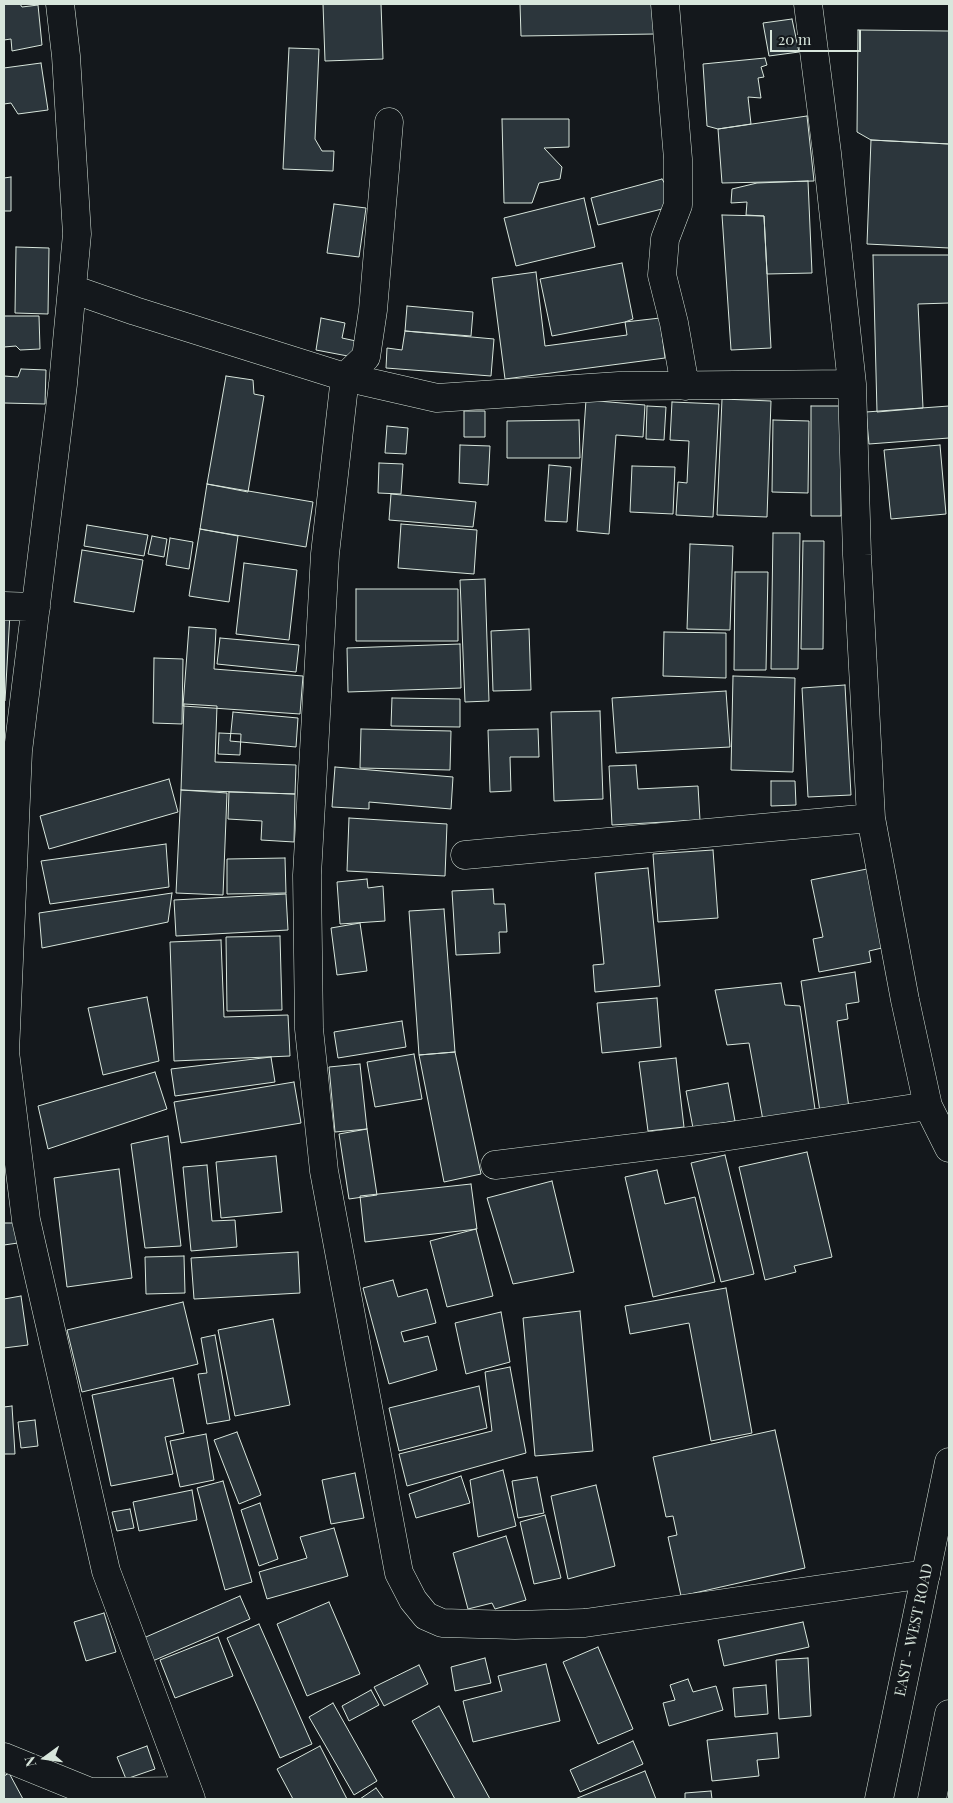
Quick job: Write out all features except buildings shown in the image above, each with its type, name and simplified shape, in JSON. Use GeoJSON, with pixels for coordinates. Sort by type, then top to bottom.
{"type":"FeatureCollection","features":[{"type":"Feature","properties":{"kind":"street"},"geometry":{"type":"LineString","coordinates":[[4,1756],[90,1792],[189,1795],[106,1571],[26,1220],[12,1167],[5,1052],[18,752],[63,384],[77,234],[66,56],[60,4]]}},
{"type":"Feature","properties":{"kind":"street"},"geometry":{"type":"LineString","coordinates":[[665,4],[678,159],[678,205],[665,239],[662,275],[674,323],[686,386]]}},
{"type":"Feature","properties":{"kind":"street"},"geometry":{"type":"LineString","coordinates":[[808,4],[827,153],[852,384],[857,555],[871,818],[905,1000],[928,1106],[949,1148]]}},
{"type":"Feature","properties":{"kind":"street"},"geometry":{"type":"LineString","coordinates":[[389,122],[373,310],[366,357],[345,377],[325,554],[306,875],[309,1029],[324,1171],[399,1573],[414,1600],[426,1616],[442,1623],[515,1625],[585,1623],[926,1574]]}},
{"type":"Feature","properties":{"kind":"street"},"geometry":{"type":"LineString","coordinates":[[72,289],[135,311],[345,377],[437,398],[618,386],[852,384]]}},
{"type":"Feature","properties":{"kind":"street"},"geometry":{"type":"LineString","coordinates":[[4,606],[36,607]]}},
{"type":"Feature","properties":{"kind":"street"},"geometry":{"type":"LineString","coordinates":[[465,855],[871,818]]}},
{"type":"Feature","properties":{"kind":"street"},"geometry":{"type":"LineString","coordinates":[[495,1165],[723,1137],[928,1106]]}},
{"type":"Feature","properties":{"kind":"street","name":"EAST - WEST ROAD"},"geometry":{"type":"LineString","coordinates":[[879,1799],[949,1462]]}},
{"type":"Feature","properties":{"kind":"street"},"geometry":{"type":"LineString","coordinates":[[932,1799],[949,1714]]}}]}
